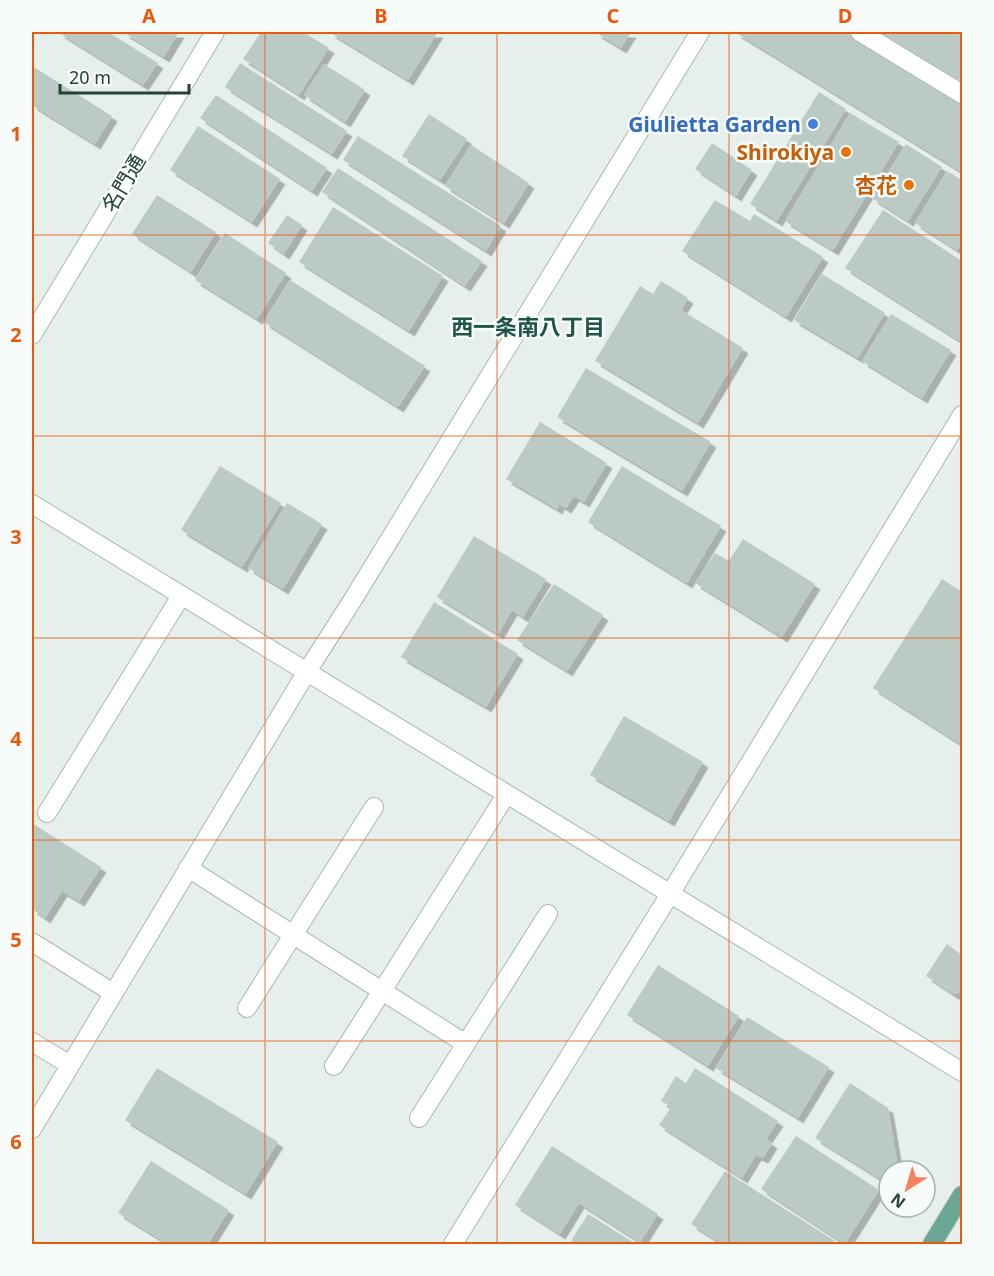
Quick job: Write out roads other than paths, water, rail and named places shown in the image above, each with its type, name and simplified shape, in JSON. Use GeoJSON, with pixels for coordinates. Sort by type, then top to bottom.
{"type":"FeatureCollection","features":[{"type":"Feature","properties":{"kind":"main road"},"geometry":{"type":"LineString","coordinates":[[932,1245],[963,1195]]}},
{"type":"Feature","properties":{"kind":"street","name":"名門通"},"geometry":{"type":"LineString","coordinates":[[32,335],[215,32]]}},
{"type":"Feature","properties":{"kind":"street"},"geometry":{"type":"LineString","coordinates":[[32,1129],[306,673],[365,581],[700,32]]}},
{"type":"Feature","properties":{"kind":"street"},"geometry":{"type":"LineString","coordinates":[[860,32],[963,94]]}},
{"type":"Feature","properties":{"kind":"street"},"geometry":{"type":"LineString","coordinates":[[453,1245],[963,415]]}},
{"type":"Feature","properties":{"kind":"street"},"geometry":{"type":"LineString","coordinates":[[32,504],[963,1072]]}},
{"type":"Feature","properties":{"kind":"street"},"geometry":{"type":"LineString","coordinates":[[47,813],[181,596]]}},
{"type":"Feature","properties":{"kind":"street"},"geometry":{"type":"LineString","coordinates":[[334,1066],[506,795]]}},
{"type":"Feature","properties":{"kind":"street"},"geometry":{"type":"LineString","coordinates":[[247,1008],[374,807]]}},
{"type":"Feature","properties":{"kind":"street"},"geometry":{"type":"LineString","coordinates":[[188,868],[466,1044]]}},
{"type":"Feature","properties":{"kind":"street"},"geometry":{"type":"LineString","coordinates":[[419,1118],[548,914]]}},
{"type":"Feature","properties":{"kind":"street"},"geometry":{"type":"LineString","coordinates":[[32,942],[113,993]]}},
{"type":"Feature","properties":{"kind":"street"},"geometry":{"type":"LineString","coordinates":[[32,1042],[70,1065]]}},
{"type":"Feature","properties":{"kind":"place","name":"Giulietta Garden"},"geometry":{"type":"Point","coordinates":[813,124]}},
{"type":"Feature","properties":{"kind":"place","name":"Shirokiya"},"geometry":{"type":"Point","coordinates":[846,152]}},
{"type":"Feature","properties":{"kind":"place","name":"杏花"},"geometry":{"type":"Point","coordinates":[909,185]}},
{"type":"Feature","properties":{"kind":"district","name":"西一条南八丁目"},"geometry":{"type":"Point","coordinates":[528,326]}}]}
